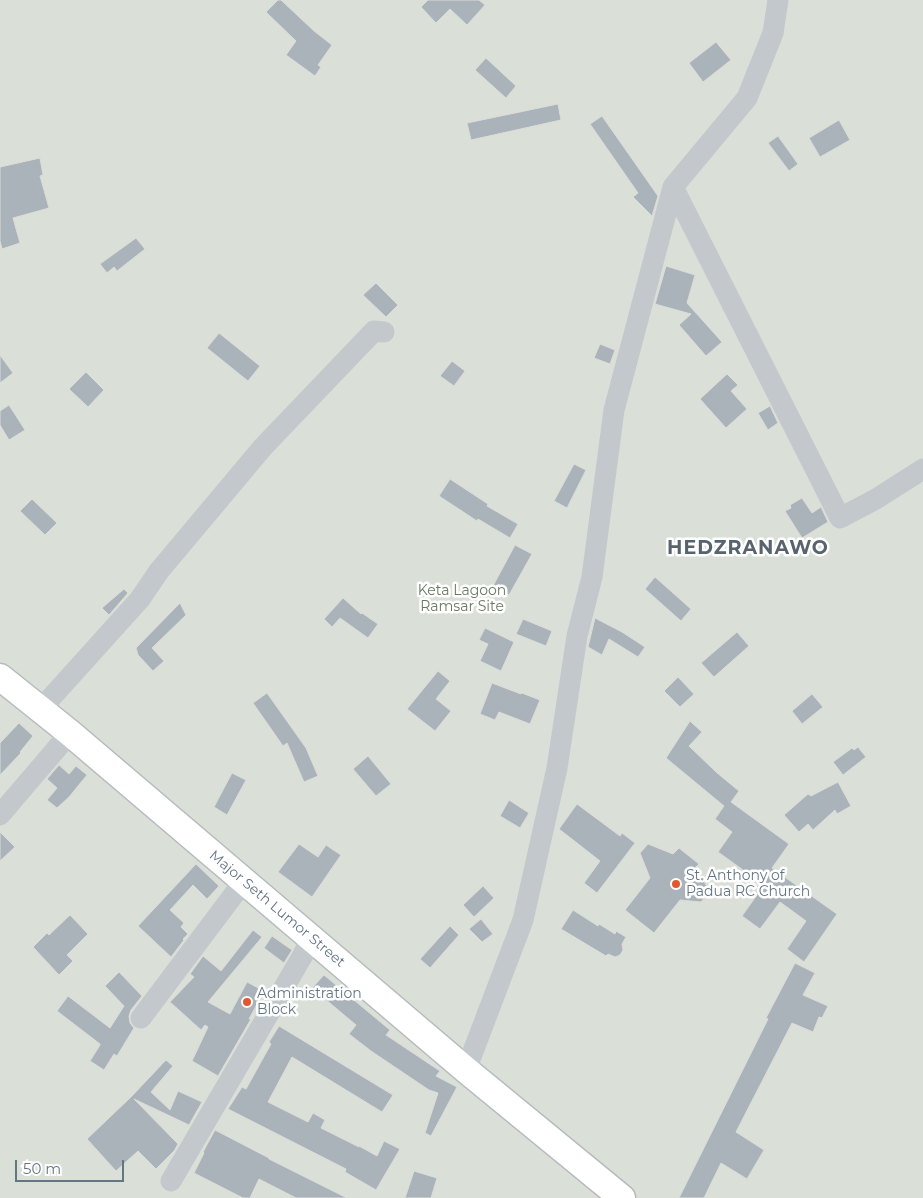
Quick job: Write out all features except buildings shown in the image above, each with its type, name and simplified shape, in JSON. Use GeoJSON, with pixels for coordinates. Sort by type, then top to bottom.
{"type":"FeatureCollection","features":[{"type":"Feature","properties":{"kind":"main road","name":"Major Seth Lumor Street"},"geometry":{"type":"LineString","coordinates":[[0,677],[70,733],[466,1070],[622,1198]]}},
{"type":"Feature","properties":{"kind":"street"},"geometry":{"type":"LineString","coordinates":[[466,1070],[523,920],[557,768],[577,636],[592,577],[614,410],[673,187],[747,98],[773,33],[778,0]]}},
{"type":"Feature","properties":{"kind":"street"},"geometry":{"type":"LineString","coordinates":[[673,187],[840,518],[876,499],[923,469]]}},
{"type":"Feature","properties":{"kind":"street"},"geometry":{"type":"LineString","coordinates":[[40,710],[140,599],[159,571],[263,447],[374,331],[384,332]]}},
{"type":"Feature","properties":{"kind":"street"},"geometry":{"type":"LineString","coordinates":[[0,815],[70,733]]}},
{"type":"Feature","properties":{"kind":"street"},"geometry":{"type":"LineString","coordinates":[[141,1018],[244,881]]}},
{"type":"Feature","properties":{"kind":"street"},"geometry":{"type":"LineString","coordinates":[[171,1181],[303,955],[311,938]]}},
{"type":"Feature","properties":{"kind":"green space","name":"Keta Lagoon Ramsar Site"},"geometry":{"type":"Polygon","coordinates":[[[0,0],[923,0],[923,1198],[0,1198],[0,0]]]}},
{"type":"Feature","properties":{"kind":"place","name":"St. Anthony of Padua RC Church"},"geometry":{"type":"Point","coordinates":[676,884]}},
{"type":"Feature","properties":{"kind":"place","name":"Administration Block"},"geometry":{"type":"Point","coordinates":[247,1002]}},
{"type":"Feature","properties":{"kind":"district","name":"HEDZRANAWO"},"geometry":{"type":"Point","coordinates":[748,548]}}]}
